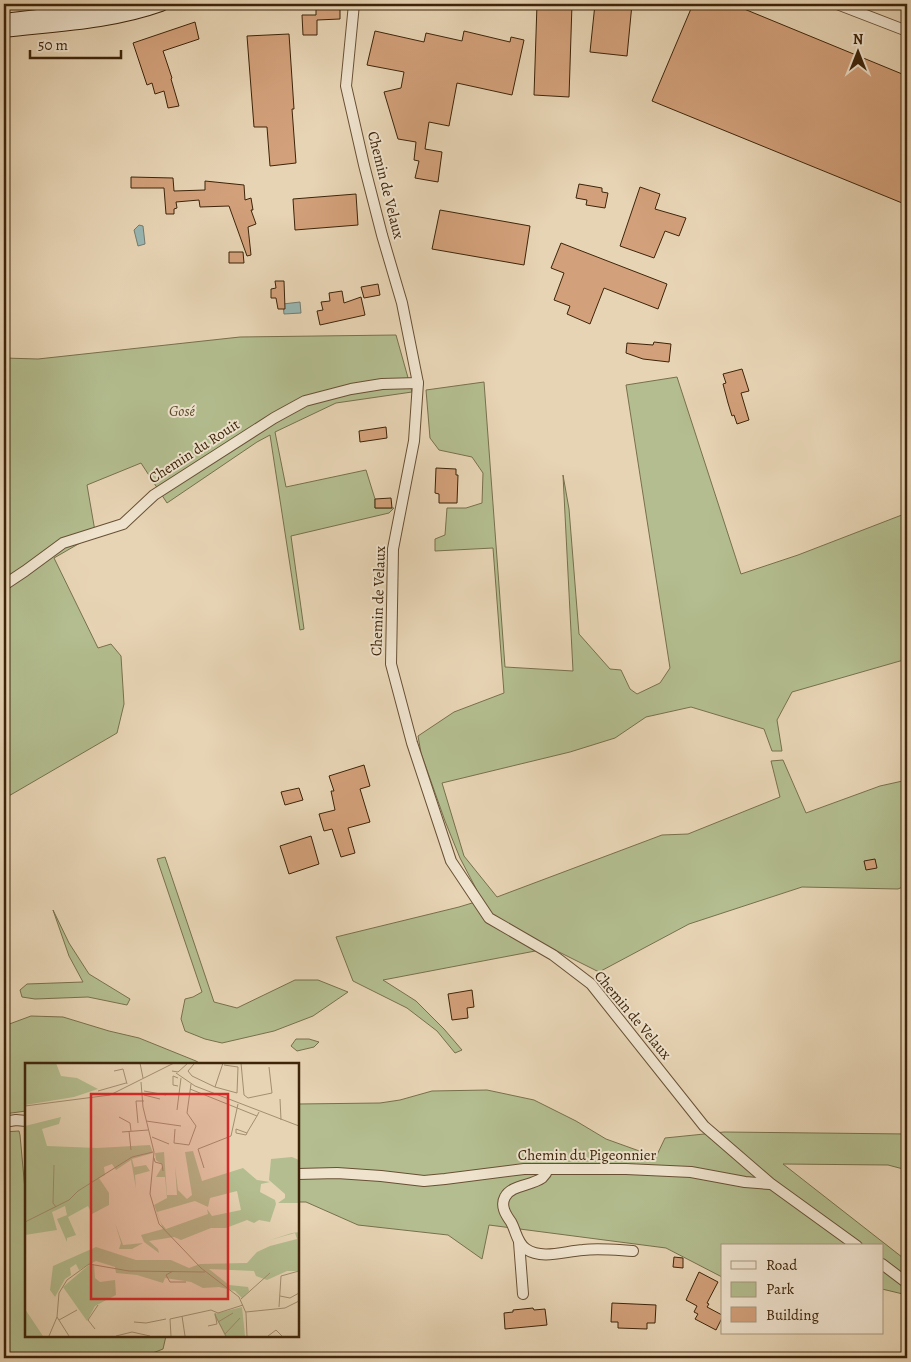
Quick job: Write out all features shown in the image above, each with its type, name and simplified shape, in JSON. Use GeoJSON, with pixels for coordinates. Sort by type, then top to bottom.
{"type":"FeatureCollection","features":[{"type":"Feature","properties":{"kind":"main road"},"geometry":{"type":"LineString","coordinates":[[4,21],[127,4]]}},
{"type":"Feature","properties":{"kind":"main road"},"geometry":{"type":"LineString","coordinates":[[4,30],[123,14],[160,4]]}},
{"type":"Feature","properties":{"kind":"street","name":"Chemin de Velaux"},"geometry":{"type":"LineString","coordinates":[[354,4],[346,86],[382,235],[402,303],[418,383],[414,441],[393,549],[391,664],[412,743],[451,860],[489,918],[553,955],[591,984],[704,1126],[770,1184]]}},
{"type":"Feature","properties":{"kind":"street"},"geometry":{"type":"LineString","coordinates":[[837,4],[907,31]]}},
{"type":"Feature","properties":{"kind":"street","name":"Chemin du Rouit"},"geometry":{"type":"LineString","coordinates":[[4,585],[63,543],[123,524],[154,495],[274,418],[306,402],[351,389],[382,384],[418,383]]}},
{"type":"Feature","properties":{"kind":"street"},"geometry":{"type":"LineString","coordinates":[[4,1122],[25,1121]]}},
{"type":"Feature","properties":{"kind":"street","name":"Chemin du Pigeonnier"},"geometry":{"type":"LineString","coordinates":[[299,1174],[381,1176],[424,1181],[524,1169],[626,1169],[691,1172],[744,1182],[770,1184]]}},
{"type":"Feature","properties":{"kind":"street"},"geometry":{"type":"LineString","coordinates":[[523,1294],[519,1242],[513,1226],[505,1214],[503,1204],[505,1196],[512,1190],[542,1178],[548,1169]]}},
{"type":"Feature","properties":{"kind":"street"},"geometry":{"type":"LineString","coordinates":[[770,1184],[854,1244]]}},
{"type":"Feature","properties":{"kind":"street"},"geometry":{"type":"LineString","coordinates":[[519,1242],[526,1249],[536,1253],[549,1254],[589,1250],[633,1251]]}},
{"type":"Feature","properties":{"kind":"street"},"geometry":{"type":"LineString","coordinates":[[884,1266],[907,1283]]}},
{"type":"Feature","properties":{"kind":"green space","name":"Gosé"},"geometry":{"type":"Polygon","coordinates":[[[396,335],[412,392],[336,403],[275,432],[286,487],[366,470],[375,499],[375,508],[394,508],[389,513],[291,536],[304,629],[300,630],[270,435],[167,503],[141,463],[87,485],[96,537],[80,543],[54,558],[98,648],[111,644],[121,656],[124,704],[117,733],[7,797],[4,789],[4,358],[38,359],[240,337],[396,335]]]}},
{"type":"Feature","properties":{"kind":"green space"},"geometry":{"type":"Polygon","coordinates":[[[677,377],[741,574],[798,555],[907,513],[907,659],[792,692],[777,720],[782,751],[772,751],[764,729],[691,707],[646,717],[615,738],[570,752],[442,783],[464,856],[497,897],[662,835],[688,834],[780,797],[771,761],[783,760],[806,813],[880,786],[907,780],[907,885],[898,889],[802,887],[689,924],[599,972],[551,948],[383,980],[416,1001],[444,1029],[462,1050],[455,1053],[437,1031],[407,1008],[353,981],[336,937],[482,900],[460,858],[445,821],[421,753],[418,736],[454,712],[504,693],[493,548],[435,551],[435,539],[445,535],[447,508],[466,508],[482,503],[483,473],[472,457],[439,450],[430,438],[426,390],[484,382],[505,667],[573,671],[563,475],[569,509],[579,634],[610,669],[621,670],[630,689],[637,694],[660,683],[670,668],[626,385],[677,377]]]}},
{"type":"Feature","properties":{"kind":"green space"},"geometry":{"type":"Polygon","coordinates":[[[165,857],[214,1002],[237,1008],[295,980],[318,980],[348,992],[313,1016],[274,1031],[222,1043],[185,1031],[181,1019],[185,999],[202,992],[157,859],[165,857]]]}},
{"type":"Feature","properties":{"kind":"green space"},"geometry":{"type":"Polygon","coordinates":[[[53,910],[69,943],[89,974],[130,999],[127,1005],[88,997],[35,999],[22,997],[20,990],[27,984],[83,982],[69,956],[53,910]]]}},
{"type":"Feature","properties":{"kind":"green space"},"geometry":{"type":"Polygon","coordinates":[[[31,1016],[63,1017],[139,1038],[199,1063],[25,1063],[25,1111],[4,1114],[4,1026],[31,1016]]]}},
{"type":"Feature","properties":{"kind":"green space"},"geometry":{"type":"Polygon","coordinates":[[[296,1039],[309,1039],[319,1042],[314,1047],[297,1051],[291,1046],[296,1039]]]}},
{"type":"Feature","properties":{"kind":"green space"},"geometry":{"type":"Polygon","coordinates":[[[487,1090],[534,1100],[576,1121],[606,1139],[656,1157],[665,1138],[724,1132],[907,1134],[907,1170],[888,1165],[783,1164],[907,1261],[907,1295],[884,1289],[884,1244],[721,1244],[721,1276],[666,1248],[489,1225],[482,1259],[448,1235],[358,1225],[306,1202],[299,1202],[299,1104],[380,1103],[400,1100],[432,1091],[487,1090]]]}},
{"type":"Feature","properties":{"kind":"green space"},"geometry":{"type":"Polygon","coordinates":[[[19,1131],[20,1135],[25,1190],[25,1337],[166,1337],[163,1349],[140,1358],[4,1358],[4,1132],[19,1131]]]}},
{"type":"Feature","properties":{"kind":"water"},"geometry":{"type":"Polygon","coordinates":[[[139,225],[143,226],[145,244],[138,246],[134,230],[139,225]]]}},
{"type":"Feature","properties":{"kind":"water"},"geometry":{"type":"Polygon","coordinates":[[[300,302],[301,313],[284,314],[283,304],[300,302]]]}},
{"type":"Feature","properties":{"kind":"building"},"geometry":{"type":"Polygon","coordinates":[[[537,4],[572,4],[569,97],[534,95],[537,4]]]}},
{"type":"Feature","properties":{"kind":"building"},"geometry":{"type":"Polygon","coordinates":[[[595,4],[632,4],[627,56],[590,52],[595,4]]]}},
{"type":"Feature","properties":{"kind":"building"},"geometry":{"type":"Polygon","coordinates":[[[693,4],[732,4],[907,76],[907,205],[652,101],[693,4]]]}},
{"type":"Feature","properties":{"kind":"building"},"geometry":{"type":"Polygon","coordinates":[[[340,6],[340,19],[317,20],[317,35],[303,35],[302,15],[316,15],[316,7],[340,6]]]}},
{"type":"Feature","properties":{"kind":"building"},"geometry":{"type":"Polygon","coordinates":[[[195,22],[199,39],[163,51],[179,106],[168,108],[164,91],[155,94],[152,83],[147,85],[133,43],[195,22]]]}},
{"type":"Feature","properties":{"kind":"building"},"geometry":{"type":"Polygon","coordinates":[[[375,31],[424,42],[426,33],[462,41],[464,31],[510,42],[511,37],[524,40],[512,95],[457,83],[449,126],[429,122],[425,149],[442,152],[438,182],[415,178],[419,161],[414,160],[416,142],[398,139],[384,92],[401,88],[404,72],[367,65],[375,31]]]}},
{"type":"Feature","properties":{"kind":"building"},"geometry":{"type":"Polygon","coordinates":[[[289,34],[296,163],[270,166],[267,127],[254,127],[247,36],[289,34]]]}},
{"type":"Feature","properties":{"kind":"building"},"geometry":{"type":"Polygon","coordinates":[[[131,177],[173,178],[174,191],[205,190],[205,181],[244,185],[245,200],[251,198],[253,210],[251,210],[256,224],[248,227],[251,255],[247,256],[229,206],[200,207],[199,200],[176,202],[177,208],[174,209],[174,214],[166,214],[164,188],[131,188],[131,177]]]}},
{"type":"Feature","properties":{"kind":"building"},"geometry":{"type":"Polygon","coordinates":[[[579,184],[602,188],[602,192],[608,193],[605,208],[586,205],[587,200],[576,198],[579,184]]]}},
{"type":"Feature","properties":{"kind":"building"},"geometry":{"type":"Polygon","coordinates":[[[640,187],[660,194],[655,209],[686,218],[679,236],[665,231],[654,258],[620,246],[640,187]]]}},
{"type":"Feature","properties":{"kind":"building"},"geometry":{"type":"Polygon","coordinates":[[[356,194],[358,225],[295,230],[293,199],[356,194]]]}},
{"type":"Feature","properties":{"kind":"building"},"geometry":{"type":"Polygon","coordinates":[[[440,210],[530,226],[524,265],[432,249],[440,210]]]}},
{"type":"Feature","properties":{"kind":"building"},"geometry":{"type":"Polygon","coordinates":[[[561,243],[667,284],[658,309],[604,288],[590,324],[567,314],[570,306],[554,300],[564,273],[551,268],[561,243]]]}},
{"type":"Feature","properties":{"kind":"building"},"geometry":{"type":"Polygon","coordinates":[[[229,252],[243,252],[244,263],[229,263],[229,252]]]}},
{"type":"Feature","properties":{"kind":"building"},"geometry":{"type":"Polygon","coordinates":[[[275,281],[284,281],[285,309],[278,309],[276,298],[271,298],[271,289],[276,288],[275,281]]]}},
{"type":"Feature","properties":{"kind":"building"},"geometry":{"type":"Polygon","coordinates":[[[378,284],[380,295],[364,298],[361,287],[378,284]]]}},
{"type":"Feature","properties":{"kind":"building"},"geometry":{"type":"Polygon","coordinates":[[[342,291],[344,303],[361,297],[365,315],[320,325],[317,311],[323,310],[321,302],[330,301],[329,293],[342,291]]]}},
{"type":"Feature","properties":{"kind":"building"},"geometry":{"type":"Polygon","coordinates":[[[654,342],[671,344],[669,362],[643,359],[626,353],[627,343],[653,345],[654,342]]]}},
{"type":"Feature","properties":{"kind":"building"},"geometry":{"type":"Polygon","coordinates":[[[742,369],[749,391],[741,393],[749,420],[737,424],[728,403],[723,384],[726,383],[723,374],[742,369]]]}},
{"type":"Feature","properties":{"kind":"building"},"geometry":{"type":"Polygon","coordinates":[[[386,427],[387,438],[360,442],[359,431],[386,427]]]}},
{"type":"Feature","properties":{"kind":"building"},"geometry":{"type":"Polygon","coordinates":[[[436,468],[456,469],[456,475],[458,475],[457,503],[439,503],[439,494],[435,493],[436,468]]]}},
{"type":"Feature","properties":{"kind":"building"},"geometry":{"type":"Polygon","coordinates":[[[391,498],[392,508],[375,508],[375,499],[391,498]]]}},
{"type":"Feature","properties":{"kind":"building"},"geometry":{"type":"Polygon","coordinates":[[[364,765],[370,786],[360,789],[370,822],[348,828],[355,853],[341,857],[332,829],[324,831],[319,814],[335,810],[331,791],[334,791],[329,776],[364,765]]]}},
{"type":"Feature","properties":{"kind":"building"},"geometry":{"type":"Polygon","coordinates":[[[299,788],[303,800],[285,805],[281,792],[299,788]]]}},
{"type":"Feature","properties":{"kind":"building"},"geometry":{"type":"Polygon","coordinates":[[[311,836],[319,864],[289,874],[280,846],[311,836]]]}},
{"type":"Feature","properties":{"kind":"building"},"geometry":{"type":"Polygon","coordinates":[[[875,859],[877,868],[866,870],[864,861],[875,859]]]}},
{"type":"Feature","properties":{"kind":"building"},"geometry":{"type":"Polygon","coordinates":[[[472,990],[474,1007],[467,1008],[468,1018],[452,1020],[448,994],[472,990]]]}},
{"type":"Feature","properties":{"kind":"building"},"geometry":{"type":"Polygon","coordinates":[[[674,1257],[683,1258],[683,1268],[673,1267],[674,1257]]]}},
{"type":"Feature","properties":{"kind":"building"},"geometry":{"type":"Polygon","coordinates":[[[699,1272],[718,1282],[707,1303],[709,1304],[707,1307],[721,1314],[721,1320],[716,1330],[695,1319],[698,1314],[694,1312],[697,1306],[686,1300],[699,1272]]]}},
{"type":"Feature","properties":{"kind":"building"},"geometry":{"type":"Polygon","coordinates":[[[612,1303],[656,1305],[655,1323],[647,1323],[647,1329],[618,1328],[618,1322],[611,1322],[612,1303]]]}},
{"type":"Feature","properties":{"kind":"building"},"geometry":{"type":"Polygon","coordinates":[[[533,1308],[534,1310],[545,1309],[547,1325],[505,1329],[504,1313],[533,1308]]]}}]}
